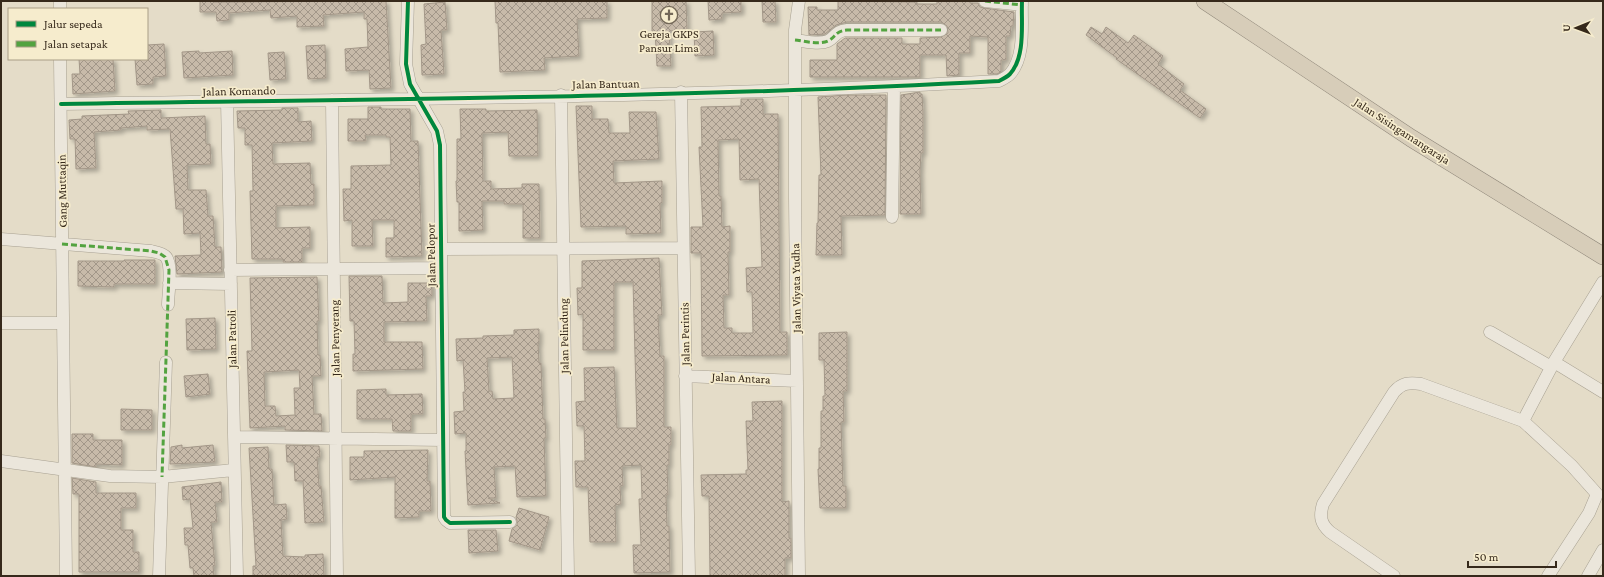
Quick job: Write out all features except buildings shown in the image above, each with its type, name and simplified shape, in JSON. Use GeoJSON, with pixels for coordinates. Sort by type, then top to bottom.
{"type":"FeatureCollection","features":[{"type":"Feature","properties":{"kind":"highway","name":"Jalan Sisingamangaraja"},"geometry":{"type":"LineString","coordinates":[[1205,1],[1412,138],[1603,256]]}},
{"type":"Feature","properties":{"kind":"street","name":"Jalan Pelopor"},"geometry":{"type":"LineString","coordinates":[[408,1],[406,64],[410,84],[437,131],[440,145],[444,517],[450,523],[510,522]]}},
{"type":"Feature","properties":{"kind":"street","name":"Jalan Viyata Yudha"},"geometry":{"type":"LineString","coordinates":[[799,1],[795,40],[799,571]]}},
{"type":"Feature","properties":{"kind":"street"},"geometry":{"type":"LineString","coordinates":[[985,1],[1022,3]]}},
{"type":"Feature","properties":{"kind":"street","name":"Jalan Bantuan"},"geometry":{"type":"LineString","coordinates":[[417,98],[795,90],[894,87],[999,81],[1010,75],[1018,59],[1021,42],[1022,3]]}},
{"type":"Feature","properties":{"kind":"street"},"geometry":{"type":"LineString","coordinates":[[795,40],[822,42],[830,40],[840,31],[847,30],[941,30]]}},
{"type":"Feature","properties":{"kind":"street","name":"Gang Muttaqin"},"geometry":{"type":"LineString","coordinates":[[60,60],[66,576]]}},
{"type":"Feature","properties":{"kind":"street"},"geometry":{"type":"LineString","coordinates":[[892,217],[894,87]]}},
{"type":"Feature","properties":{"kind":"street","name":"Jalan Perintis"},"geometry":{"type":"LineString","coordinates":[[681,92],[689,576]]}},
{"type":"Feature","properties":{"kind":"street","name":"Jalan Pelindung"},"geometry":{"type":"LineString","coordinates":[[561,95],[568,576]]}},
{"type":"Feature","properties":{"kind":"street","name":"Jalan Komando"},"geometry":{"type":"LineString","coordinates":[[61,104],[417,98]]}},
{"type":"Feature","properties":{"kind":"street","name":"Jalan Penyerang"},"geometry":{"type":"LineString","coordinates":[[332,100],[337,576]]}},
{"type":"Feature","properties":{"kind":"street","name":"Jalan Patroli"},"geometry":{"type":"LineString","coordinates":[[227,101],[237,576]]}},
{"type":"Feature","properties":{"kind":"street"},"geometry":{"type":"LineString","coordinates":[[1,239],[151,251],[159,253],[166,257],[168,263],[168,305]]}},
{"type":"Feature","properties":{"kind":"street"},"geometry":{"type":"LineString","coordinates":[[441,249],[683,248]]}},
{"type":"Feature","properties":{"kind":"street"},"geometry":{"type":"LineString","coordinates":[[230,270],[441,268]]}},
{"type":"Feature","properties":{"kind":"street"},"geometry":{"type":"LineString","coordinates":[[1523,421],[1553,365],[1603,282]]}},
{"type":"Feature","properties":{"kind":"street"},"geometry":{"type":"LineString","coordinates":[[169,283],[231,284]]}},
{"type":"Feature","properties":{"kind":"street"},"geometry":{"type":"LineString","coordinates":[[1,323],[63,323]]}},
{"type":"Feature","properties":{"kind":"street"},"geometry":{"type":"LineString","coordinates":[[1490,332],[1603,392]]}},
{"type":"Feature","properties":{"kind":"street"},"geometry":{"type":"LineString","coordinates":[[159,576],[166,362]]}},
{"type":"Feature","properties":{"kind":"street","name":"Jalan Antara"},"geometry":{"type":"LineString","coordinates":[[685,376],[797,381]]}},
{"type":"Feature","properties":{"kind":"street"},"geometry":{"type":"LineString","coordinates":[[1394,576],[1330,532],[1323,526],[1320,519],[1323,504],[1394,392],[1399,386],[1405,383],[1421,384],[1523,421],[1572,466],[1600,500],[1589,513],[1548,576]]}},
{"type":"Feature","properties":{"kind":"street"},"geometry":{"type":"LineString","coordinates":[[234,437],[444,440]]}},
{"type":"Feature","properties":{"kind":"street"},"geometry":{"type":"LineString","coordinates":[[1,461],[110,476],[162,477],[234,470]]}},
{"type":"Feature","properties":{"kind":"street"},"geometry":{"type":"LineString","coordinates":[[1588,576],[1603,550]]}},
{"type":"Feature","properties":{"kind":"street"},"geometry":{"type":"LineString","coordinates":[[799,571],[810,576]]}},
{"type":"Feature","properties":{"kind":"marked path"},"geometry":{"type":"LineString","coordinates":[[985,1],[1022,5]]}},
{"type":"Feature","properties":{"kind":"marked path"},"geometry":{"type":"LineString","coordinates":[[795,40],[816,43],[824,42],[828,41],[836,34],[847,30],[941,30]]}},
{"type":"Feature","properties":{"kind":"marked path"},"geometry":{"type":"LineString","coordinates":[[62,244],[151,251],[159,253],[165,257],[169,270],[162,477]]}},
{"type":"Feature","properties":{"kind":"cycle path"},"geometry":{"type":"LineString","coordinates":[[408,1],[406,64],[410,84],[437,131],[440,145],[444,517],[450,523],[510,522]]}},
{"type":"Feature","properties":{"kind":"cycle path"},"geometry":{"type":"LineString","coordinates":[[61,104],[648,94],[882,87],[999,81],[1010,74],[1015,67],[1021,49],[1022,1]]}},
{"type":"Feature","properties":{"kind":"place","name":"Gereja GKPS Pansur Lima"},"geometry":{"type":"Point","coordinates":[669,15]}}]}
